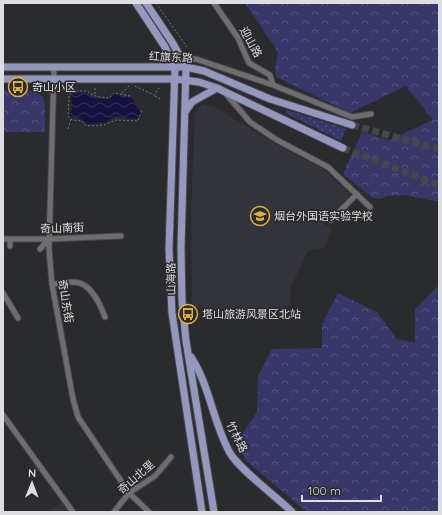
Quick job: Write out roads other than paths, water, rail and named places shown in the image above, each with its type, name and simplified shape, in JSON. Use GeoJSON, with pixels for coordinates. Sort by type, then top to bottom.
{"type":"FeatureCollection","features":[{"type":"Feature","properties":{"kind":"main road"},"geometry":{"type":"LineString","coordinates":[[136,3],[165,46],[175,67]]}},
{"type":"Feature","properties":{"kind":"main road"},"geometry":{"type":"LineString","coordinates":[[146,3],[186,67]]}},
{"type":"Feature","properties":{"kind":"main road","name":"红旗东路"},"geometry":{"type":"LineString","coordinates":[[3,67],[186,67],[204,71],[275,100],[352,125]]}},
{"type":"Feature","properties":{"kind":"main road","name":"山海路"},"geometry":{"type":"LineString","coordinates":[[175,67],[169,249],[172,313],[202,512]]}},
{"type":"Feature","properties":{"kind":"main road","name":"山海路"},"geometry":{"type":"LineString","coordinates":[[186,67],[181,248],[183,318],[214,512]]}},
{"type":"Feature","properties":{"kind":"main road","name":"红旗东路"},"geometry":{"type":"LineString","coordinates":[[3,79],[186,79],[224,91],[343,148]]}},
{"type":"Feature","properties":{"kind":"main road"},"geometry":{"type":"LineString","coordinates":[[185,112],[192,102],[216,88]]}},
{"type":"Feature","properties":{"kind":"main road","name":"竹林路"},"geometry":{"type":"LineString","coordinates":[[188,354],[203,382],[217,424],[232,455],[292,512]]}},
{"type":"Feature","properties":{"kind":"street","name":"迎山路"},"geometry":{"type":"LineString","coordinates":[[214,3],[238,38],[248,63],[270,75],[273,85]]}},
{"type":"Feature","properties":{"kind":"street"},"geometry":{"type":"LineString","coordinates":[[186,67],[186,61],[188,59],[196,59],[273,85],[352,117],[371,114]]}},
{"type":"Feature","properties":{"kind":"street","name":"奇山东街"},"geometry":{"type":"LineString","coordinates":[[54,67],[49,239],[52,284],[73,399],[78,417],[129,494],[149,512]]}},
{"type":"Feature","properties":{"kind":"street"},"geometry":{"type":"LineString","coordinates":[[224,91],[250,122],[277,140],[328,167],[370,207]]}},
{"type":"Feature","properties":{"kind":"street"},"geometry":{"type":"LineString","coordinates":[[331,220],[357,194]]}},
{"type":"Feature","properties":{"kind":"street","name":"奇山南街"},"geometry":{"type":"LineString","coordinates":[[3,239],[121,236]]}},
{"type":"Feature","properties":{"kind":"street"},"geometry":{"type":"LineString","coordinates":[[10,239],[10,246]]}},
{"type":"Feature","properties":{"kind":"street"},"geometry":{"type":"LineString","coordinates":[[40,249],[49,239]]}},
{"type":"Feature","properties":{"kind":"street"},"geometry":{"type":"LineString","coordinates":[[52,284],[76,282],[85,285],[95,296],[105,318]]}},
{"type":"Feature","properties":{"kind":"street"},"geometry":{"type":"LineString","coordinates":[[3,293],[18,318]]}},
{"type":"Feature","properties":{"kind":"street"},"geometry":{"type":"LineString","coordinates":[[3,415],[73,512]]}},
{"type":"Feature","properties":{"kind":"street","name":"奇山北里"},"geometry":{"type":"LineString","coordinates":[[114,512],[129,494],[155,476],[171,457]]}},
{"type":"Feature","properties":{"kind":"water"},"geometry":{"type":"Polygon","coordinates":[[[87,92],[92,98],[109,99],[114,94],[132,98],[143,117],[132,119],[116,116],[104,123],[86,124],[81,119],[69,116],[69,113],[72,110],[71,94],[87,92]]]}},
{"type":"Feature","properties":{"kind":"tunnel"},"geometry":{"type":"LineString","coordinates":[[352,125],[439,149]]}},
{"type":"Feature","properties":{"kind":"tunnel"},"geometry":{"type":"LineString","coordinates":[[343,148],[439,185]]}},
{"type":"Feature","properties":{"kind":"place","name":"奇山小区"},"geometry":{"type":"Point","coordinates":[18,87]}},
{"type":"Feature","properties":{"kind":"place","name":"烟台外国语实验学校"},"geometry":{"type":"Point","coordinates":[260,216]}},
{"type":"Feature","properties":{"kind":"place","name":"塔山旅游风景区北站"},"geometry":{"type":"Point","coordinates":[188,314]}}]}
